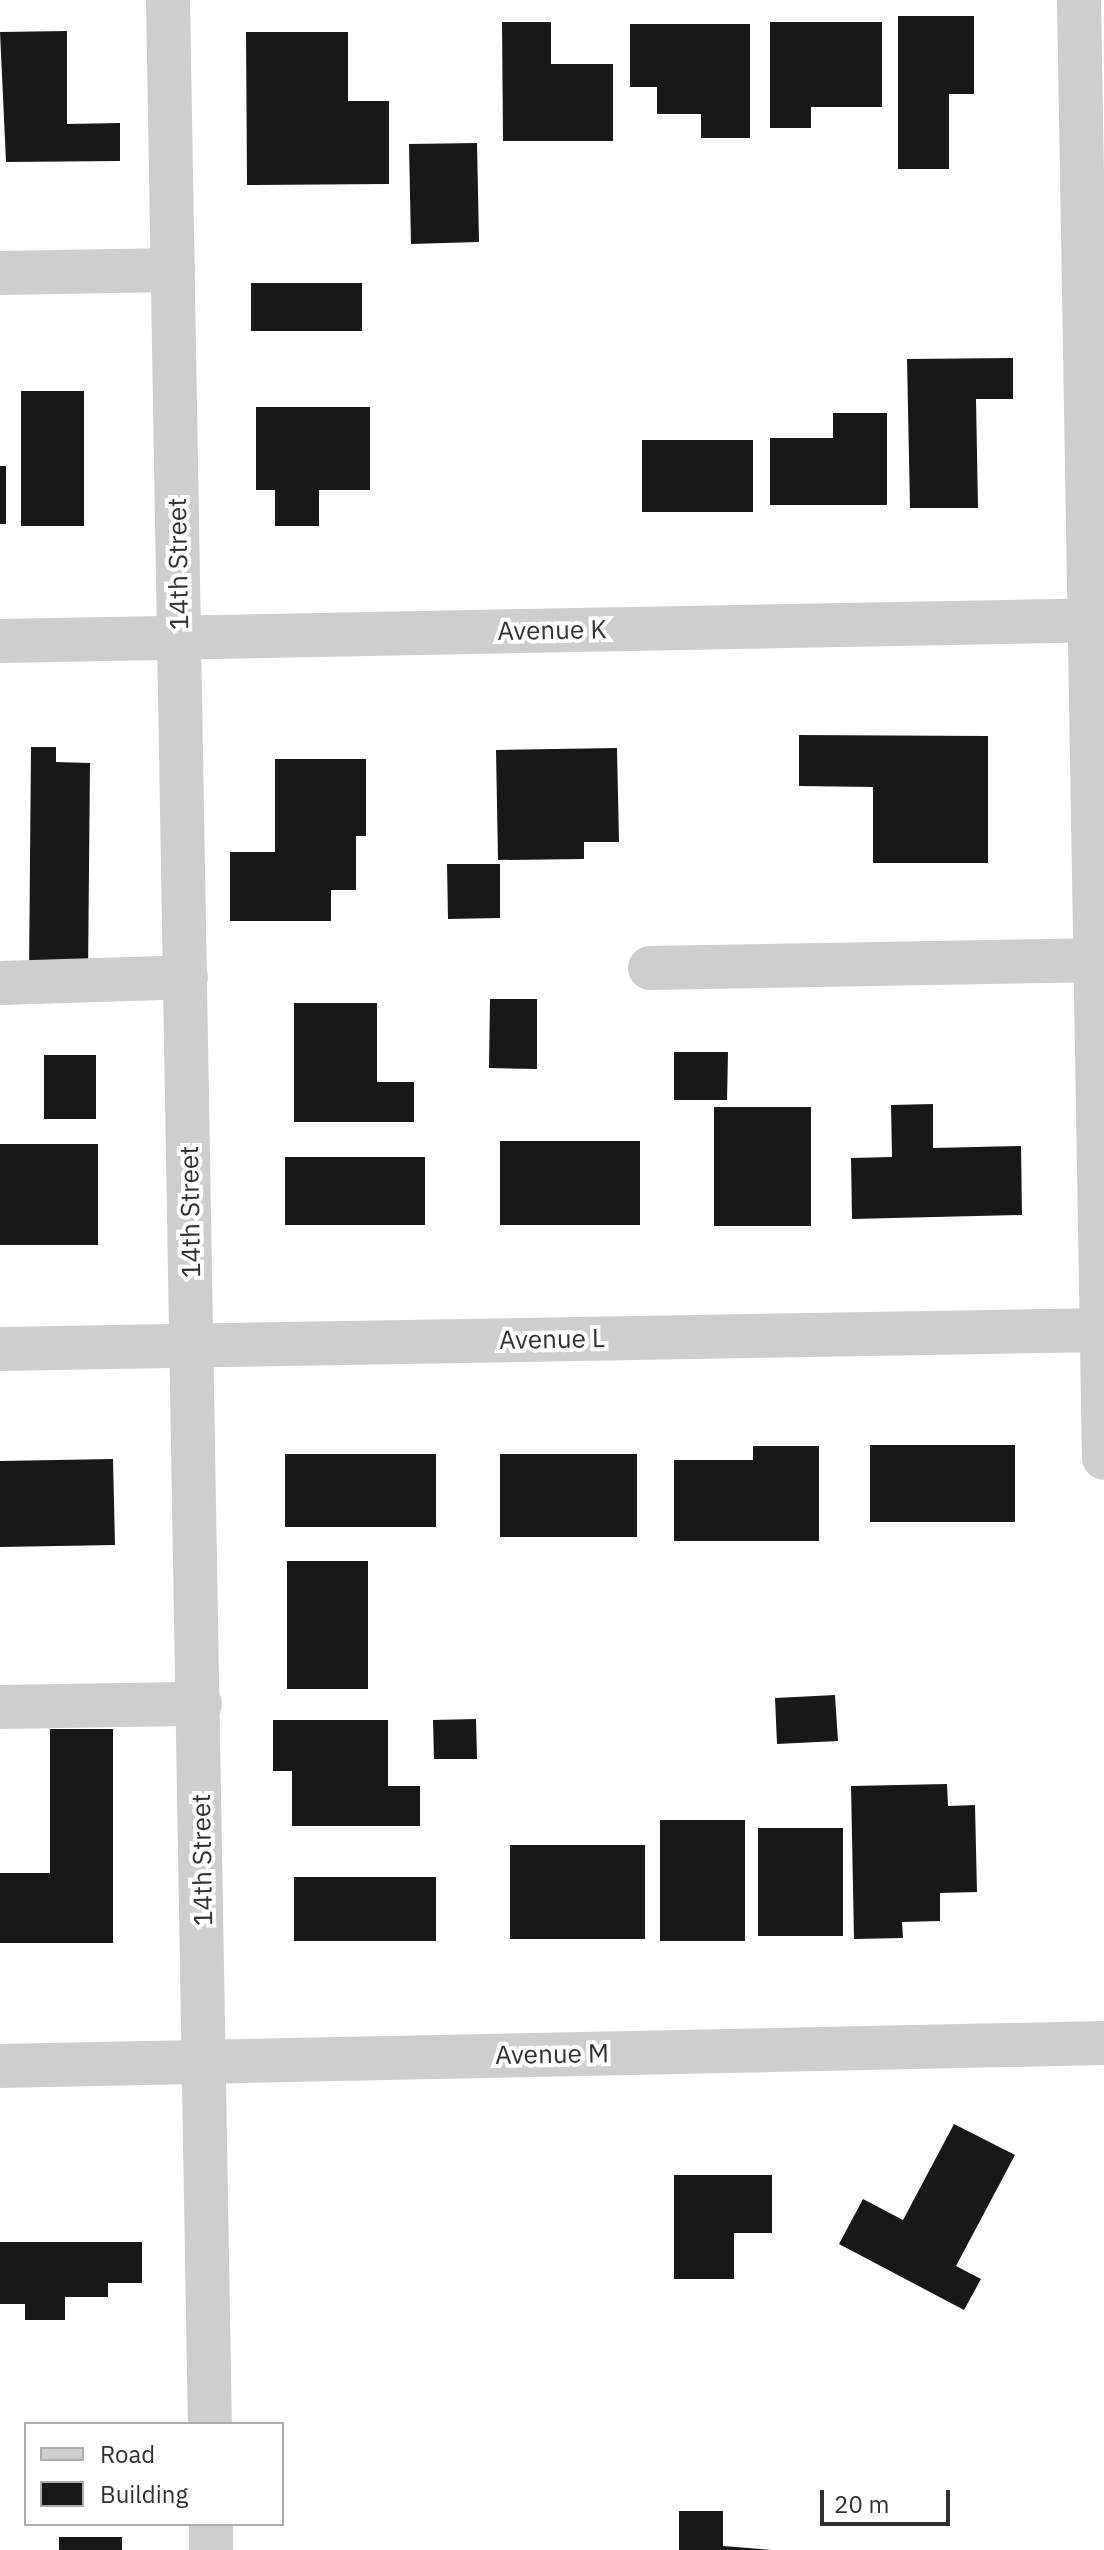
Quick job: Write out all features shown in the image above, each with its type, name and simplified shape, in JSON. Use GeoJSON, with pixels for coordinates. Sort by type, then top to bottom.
{"type":"FeatureCollection","features":[{"type":"Feature","properties":{"kind":"street","name":"14th Street"},"geometry":{"type":"LineString","coordinates":[[168,0],[200,1704],[210,2422]]}},
{"type":"Feature","properties":{"kind":"street"},"geometry":{"type":"LineString","coordinates":[[1079,0],[1097,620],[1104,1458]]}},
{"type":"Feature","properties":{"kind":"street"},"geometry":{"type":"LineString","coordinates":[[0,273],[173,270]]}},
{"type":"Feature","properties":{"kind":"street","name":"Avenue K"},"geometry":{"type":"LineString","coordinates":[[0,641],[1097,620]]}},
{"type":"Feature","properties":{"kind":"street"},"geometry":{"type":"LineString","coordinates":[[650,968],[1100,960]]}},
{"type":"Feature","properties":{"kind":"street"},"geometry":{"type":"LineString","coordinates":[[0,983],[186,977]]}},
{"type":"Feature","properties":{"kind":"street","name":"Avenue L"},"geometry":{"type":"LineString","coordinates":[[0,1349],[1103,1330]]}},
{"type":"Feature","properties":{"kind":"street"},"geometry":{"type":"LineString","coordinates":[[0,1707],[200,1704]]}},
{"type":"Feature","properties":{"kind":"street","name":"Avenue M"},"geometry":{"type":"LineString","coordinates":[[0,2066],[1104,2043]]}},
{"type":"Feature","properties":{"kind":"street"},"geometry":{"type":"LineString","coordinates":[[211,2526],[211,2550]]}},
{"type":"Feature","properties":{"kind":"building"},"geometry":{"type":"Polygon","coordinates":[[[898,16],[974,16],[974,94],[949,94],[949,169],[898,169],[898,16]]]}},
{"type":"Feature","properties":{"kind":"building"},"geometry":{"type":"Polygon","coordinates":[[[502,22],[551,22],[551,64],[613,64],[613,141],[503,141],[502,22]]]}},
{"type":"Feature","properties":{"kind":"building"},"geometry":{"type":"Polygon","coordinates":[[[770,22],[882,22],[882,107],[811,107],[811,128],[770,128],[770,22]]]}},
{"type":"Feature","properties":{"kind":"building"},"geometry":{"type":"Polygon","coordinates":[[[630,24],[750,24],[750,138],[701,138],[701,114],[657,114],[657,87],[630,87],[630,24]]]}},
{"type":"Feature","properties":{"kind":"building"},"geometry":{"type":"Polygon","coordinates":[[[67,31],[67,124],[120,123],[120,161],[6,162],[0,32],[67,31]]]}},
{"type":"Feature","properties":{"kind":"building"},"geometry":{"type":"Polygon","coordinates":[[[246,32],[348,32],[348,101],[389,101],[389,184],[247,185],[246,32]]]}},
{"type":"Feature","properties":{"kind":"building"},"geometry":{"type":"Polygon","coordinates":[[[477,143],[479,242],[411,244],[409,144],[477,143]]]}},
{"type":"Feature","properties":{"kind":"building"},"geometry":{"type":"Polygon","coordinates":[[[251,283],[362,283],[362,331],[251,331],[251,283]]]}},
{"type":"Feature","properties":{"kind":"building"},"geometry":{"type":"Polygon","coordinates":[[[1013,358],[1013,399],[976,399],[978,508],[910,508],[907,359],[1013,358]]]}},
{"type":"Feature","properties":{"kind":"building"},"geometry":{"type":"Polygon","coordinates":[[[21,391],[84,391],[84,526],[21,526],[21,391]]]}},
{"type":"Feature","properties":{"kind":"building"},"geometry":{"type":"Polygon","coordinates":[[[256,407],[370,407],[370,490],[319,490],[319,526],[275,526],[275,490],[256,490],[256,407]]]}},
{"type":"Feature","properties":{"kind":"building"},"geometry":{"type":"Polygon","coordinates":[[[833,413],[887,413],[887,505],[770,505],[770,438],[833,438],[833,413]]]}},
{"type":"Feature","properties":{"kind":"building"},"geometry":{"type":"Polygon","coordinates":[[[642,440],[753,440],[753,512],[642,512],[642,440]]]}},
{"type":"Feature","properties":{"kind":"building"},"geometry":{"type":"Polygon","coordinates":[[[0,466],[6,466],[6,524],[0,524],[0,466]]]}},
{"type":"Feature","properties":{"kind":"building"},"geometry":{"type":"Polygon","coordinates":[[[799,735],[988,736],[988,863],[873,863],[873,787],[799,786],[799,735]]]}},
{"type":"Feature","properties":{"kind":"building"},"geometry":{"type":"Polygon","coordinates":[[[31,747],[56,747],[56,762],[90,763],[88,974],[29,974],[31,747]]]}},
{"type":"Feature","properties":{"kind":"building"},"geometry":{"type":"Polygon","coordinates":[[[617,748],[619,842],[584,842],[584,859],[498,860],[496,750],[617,748]]]}},
{"type":"Feature","properties":{"kind":"building"},"geometry":{"type":"Polygon","coordinates":[[[275,759],[366,759],[366,836],[356,836],[356,890],[331,890],[331,921],[230,921],[230,852],[275,852],[275,759]]]}},
{"type":"Feature","properties":{"kind":"building"},"geometry":{"type":"Polygon","coordinates":[[[447,864],[500,864],[500,918],[448,919],[447,864]]]}},
{"type":"Feature","properties":{"kind":"building"},"geometry":{"type":"Polygon","coordinates":[[[490,999],[537,999],[537,1069],[489,1068],[490,999]]]}},
{"type":"Feature","properties":{"kind":"building"},"geometry":{"type":"Polygon","coordinates":[[[294,1003],[377,1003],[377,1082],[414,1082],[414,1122],[294,1122],[294,1003]]]}},
{"type":"Feature","properties":{"kind":"building"},"geometry":{"type":"Polygon","coordinates":[[[674,1052],[728,1052],[727,1100],[674,1100],[674,1052]]]}},
{"type":"Feature","properties":{"kind":"building"},"geometry":{"type":"Polygon","coordinates":[[[44,1055],[96,1055],[96,1119],[44,1119],[44,1055]]]}},
{"type":"Feature","properties":{"kind":"building"},"geometry":{"type":"Polygon","coordinates":[[[933,1104],[933,1148],[1021,1146],[1022,1215],[852,1219],[851,1158],[892,1157],[891,1105],[933,1104]]]}},
{"type":"Feature","properties":{"kind":"building"},"geometry":{"type":"Polygon","coordinates":[[[714,1107],[811,1107],[811,1226],[714,1226],[714,1107]]]}},
{"type":"Feature","properties":{"kind":"building"},"geometry":{"type":"Polygon","coordinates":[[[500,1141],[640,1141],[640,1225],[500,1225],[500,1141]]]}},
{"type":"Feature","properties":{"kind":"building"},"geometry":{"type":"Polygon","coordinates":[[[0,1144],[98,1144],[98,1245],[0,1245],[0,1144]]]}},
{"type":"Feature","properties":{"kind":"building"},"geometry":{"type":"Polygon","coordinates":[[[285,1157],[425,1157],[425,1225],[285,1225],[285,1157]]]}},
{"type":"Feature","properties":{"kind":"building"},"geometry":{"type":"Polygon","coordinates":[[[870,1445],[1015,1445],[1015,1522],[870,1522],[870,1445]]]}},
{"type":"Feature","properties":{"kind":"building"},"geometry":{"type":"Polygon","coordinates":[[[753,1446],[819,1446],[819,1541],[674,1541],[674,1460],[753,1460],[753,1446]]]}},
{"type":"Feature","properties":{"kind":"building"},"geometry":{"type":"Polygon","coordinates":[[[285,1454],[436,1454],[436,1527],[285,1527],[285,1454]]]}},
{"type":"Feature","properties":{"kind":"building"},"geometry":{"type":"Polygon","coordinates":[[[500,1454],[637,1454],[637,1537],[500,1537],[500,1454]]]}},
{"type":"Feature","properties":{"kind":"building"},"geometry":{"type":"Polygon","coordinates":[[[113,1459],[115,1545],[0,1547],[0,1461],[113,1459]]]}},
{"type":"Feature","properties":{"kind":"building"},"geometry":{"type":"Polygon","coordinates":[[[287,1561],[368,1561],[368,1689],[287,1689],[287,1561]]]}},
{"type":"Feature","properties":{"kind":"building"},"geometry":{"type":"Polygon","coordinates":[[[835,1695],[838,1741],[777,1744],[775,1698],[835,1695]]]}},
{"type":"Feature","properties":{"kind":"building"},"geometry":{"type":"Polygon","coordinates":[[[476,1719],[477,1759],[434,1759],[433,1720],[476,1719]]]}},
{"type":"Feature","properties":{"kind":"building"},"geometry":{"type":"Polygon","coordinates":[[[273,1720],[388,1720],[388,1786],[420,1786],[420,1826],[292,1826],[292,1771],[273,1771],[273,1720]]]}},
{"type":"Feature","properties":{"kind":"building"},"geometry":{"type":"Polygon","coordinates":[[[50,1729],[113,1729],[113,1943],[0,1943],[0,1873],[50,1873],[50,1729]]]}},
{"type":"Feature","properties":{"kind":"building"},"geometry":{"type":"Polygon","coordinates":[[[947,1784],[948,1806],[975,1805],[977,1892],[940,1893],[940,1921],[902,1922],[903,1938],[854,1939],[851,1786],[947,1784]]]}},
{"type":"Feature","properties":{"kind":"building"},"geometry":{"type":"Polygon","coordinates":[[[660,1820],[745,1820],[745,1941],[660,1941],[660,1820]]]}},
{"type":"Feature","properties":{"kind":"building"},"geometry":{"type":"Polygon","coordinates":[[[758,1828],[843,1828],[843,1936],[758,1936],[758,1828]]]}},
{"type":"Feature","properties":{"kind":"building"},"geometry":{"type":"Polygon","coordinates":[[[510,1845],[645,1845],[645,1939],[510,1939],[510,1845]]]}},
{"type":"Feature","properties":{"kind":"building"},"geometry":{"type":"Polygon","coordinates":[[[294,1877],[436,1877],[436,1941],[294,1941],[294,1877]]]}},
{"type":"Feature","properties":{"kind":"building"},"geometry":{"type":"Polygon","coordinates":[[[954,2124],[1015,2155],[956,2266],[981,2279],[964,2310],[839,2244],[863,2199],[903,2220],[954,2124]]]}},
{"type":"Feature","properties":{"kind":"building"},"geometry":{"type":"Polygon","coordinates":[[[674,2175],[772,2175],[772,2233],[734,2233],[734,2279],[674,2279],[674,2175]]]}},
{"type":"Feature","properties":{"kind":"building"},"geometry":{"type":"Polygon","coordinates":[[[0,2242],[142,2242],[142,2283],[108,2283],[108,2297],[65,2297],[65,2320],[25,2320],[25,2304],[0,2304],[0,2242]]]}},
{"type":"Feature","properties":{"kind":"building"},"geometry":{"type":"Polygon","coordinates":[[[679,2511],[723,2511],[723,2546],[772,2550],[679,2550],[679,2511]]]}},
{"type":"Feature","properties":{"kind":"building"},"geometry":{"type":"Polygon","coordinates":[[[59,2537],[122,2537],[122,2550],[59,2550],[59,2537]]]}}]}
